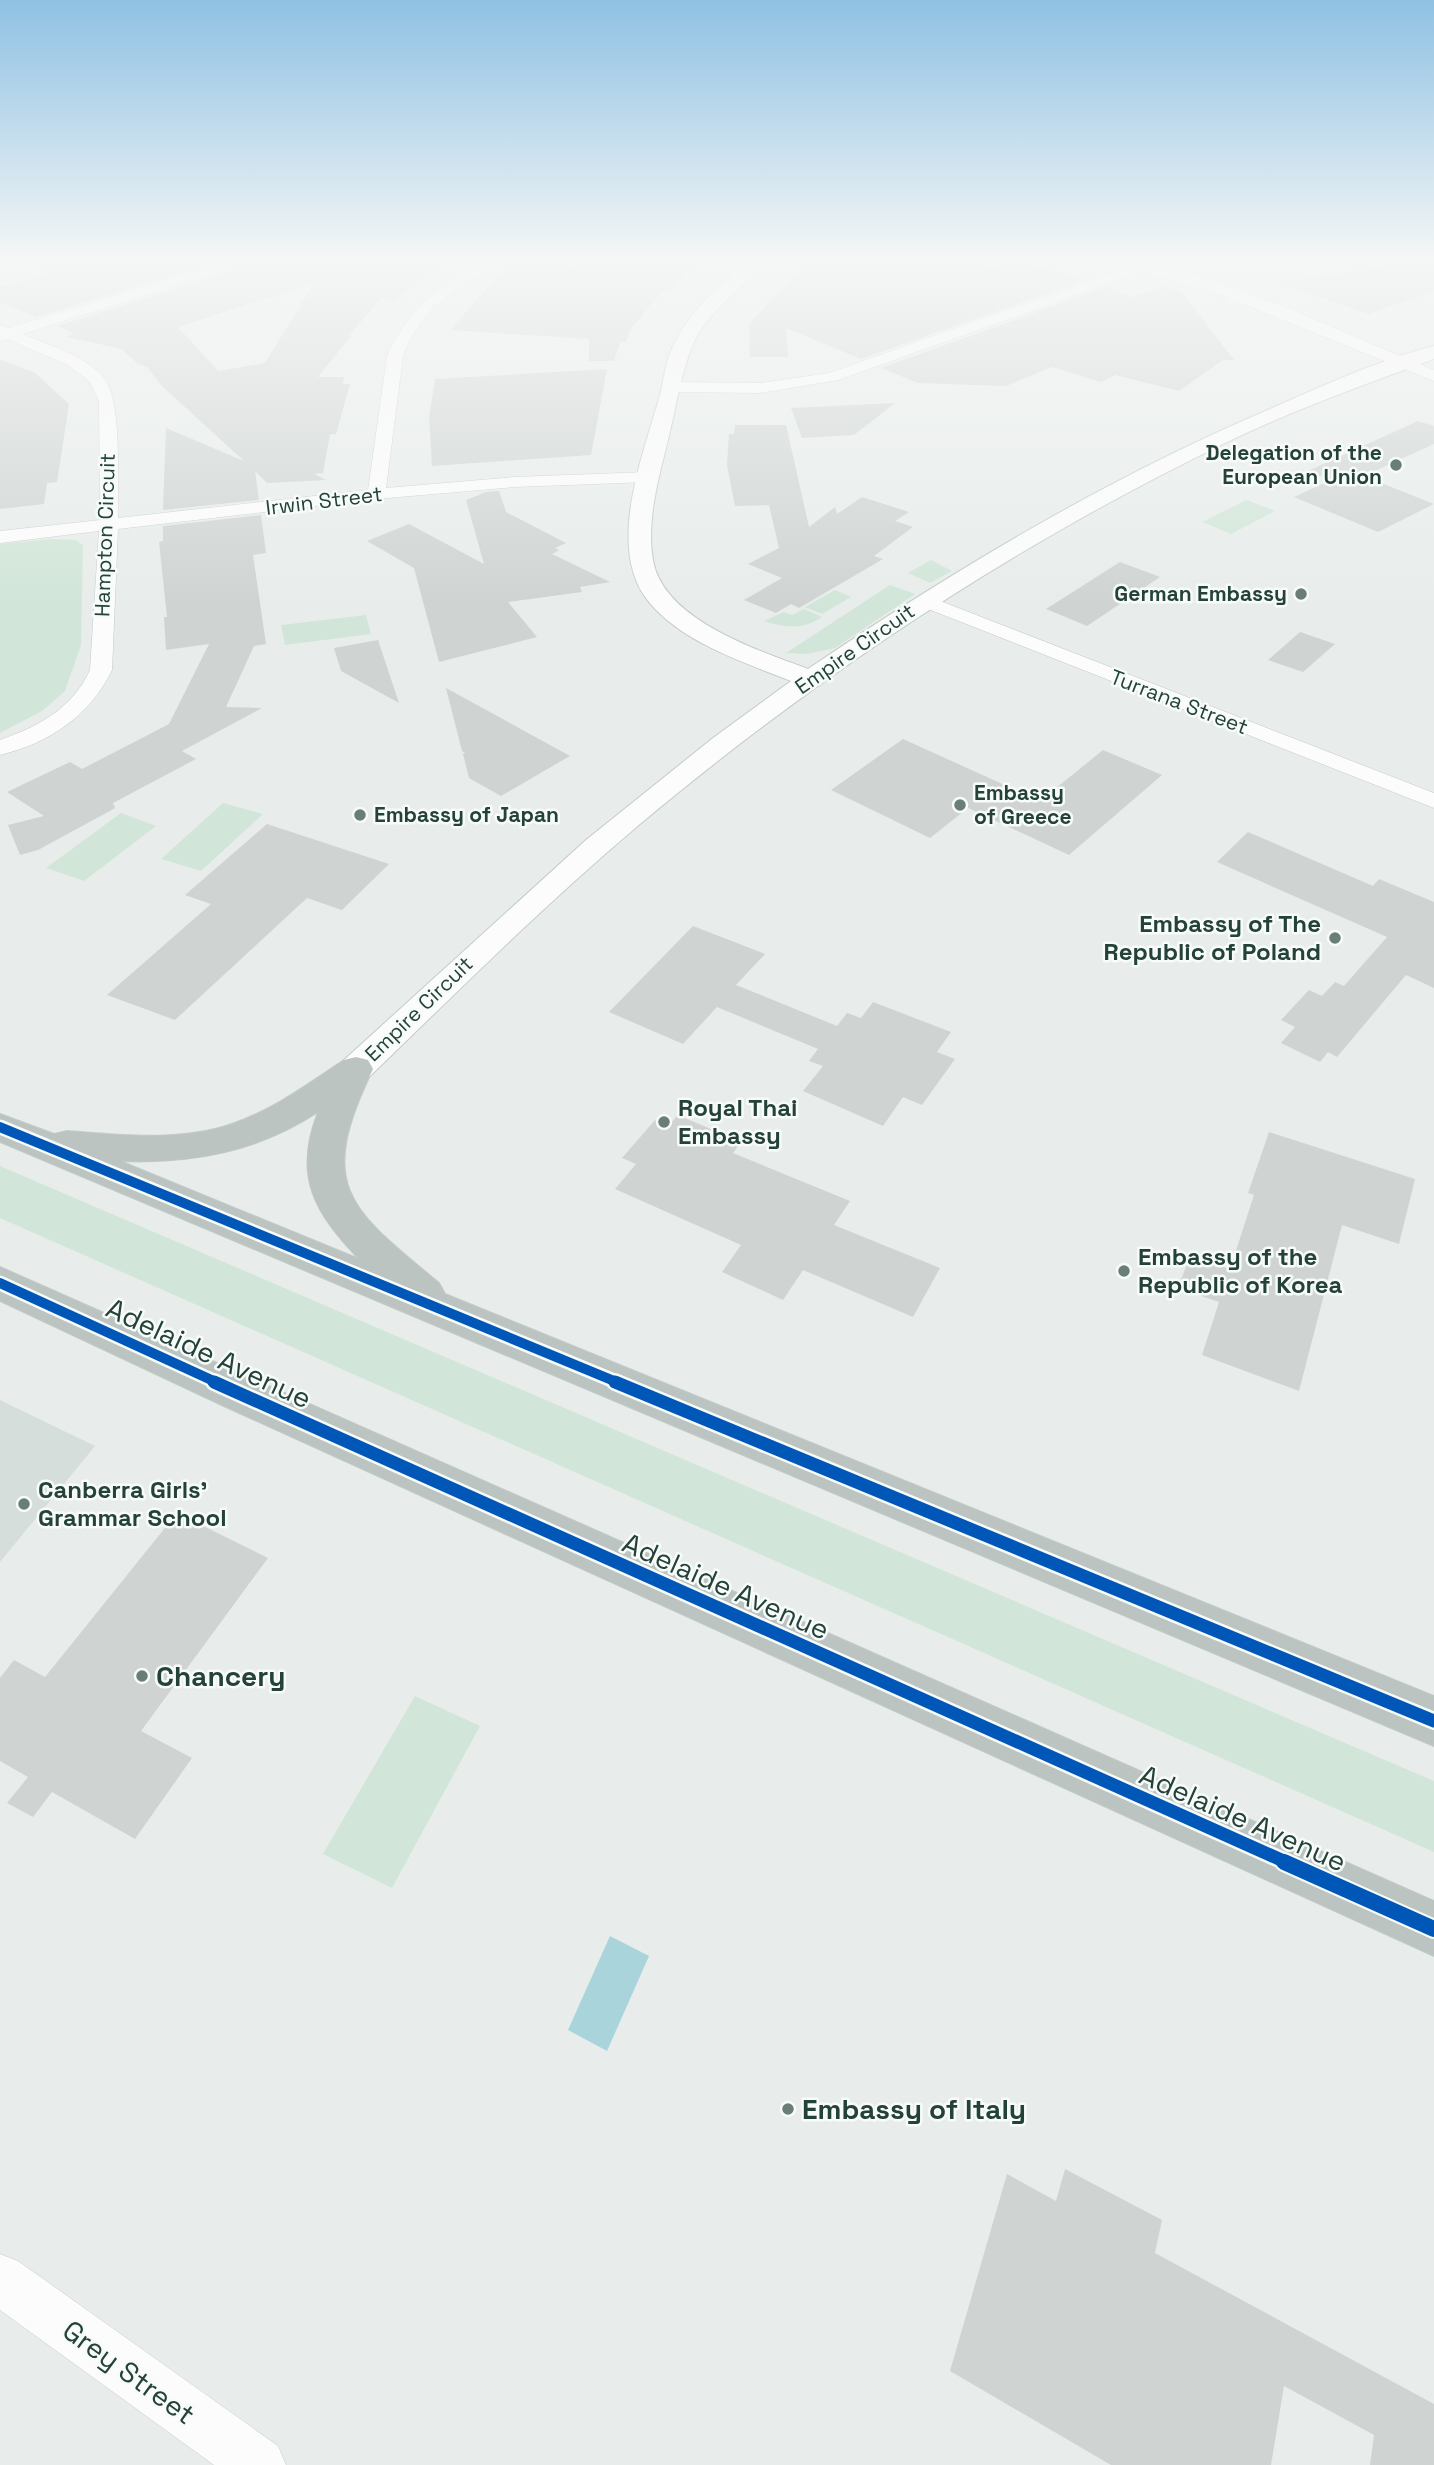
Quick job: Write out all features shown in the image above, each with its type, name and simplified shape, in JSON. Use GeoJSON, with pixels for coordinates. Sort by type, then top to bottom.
{"type":"FeatureCollection","features":[{"type":"Feature","properties":{"kind":"highway"},"geometry":{"type":"LineString","coordinates":[[15,1134],[155,1149],[219,1142],[273,1122],[356,1069]]}},
{"type":"Feature","properties":{"kind":"highway"},"geometry":{"type":"LineString","coordinates":[[356,1069],[336,1110],[328,1136],[324,1161],[328,1185],[344,1216],[369,1245],[448,1315]]}},
{"type":"Feature","properties":{"kind":"highway"},"geometry":{"type":"LineString","coordinates":[[15,1134],[1434,1721]]}},
{"type":"Feature","properties":{"kind":"highway","name":"Adelaide Avenue"},"geometry":{"type":"LineString","coordinates":[[0,1283],[241,1394],[1434,1928]]}},
{"type":"Feature","properties":{"kind":"street","name":"Hampton Circuit"},"geometry":{"type":"LineString","coordinates":[[0,748],[55,723],[78,707],[93,690],[100,670],[110,524],[107,401],[97,380],[89,374]]}},
{"type":"Feature","properties":{"kind":"street"},"geometry":{"type":"LineString","coordinates":[[376,494],[393,374]]}},
{"type":"Feature","properties":{"kind":"street"},"geometry":{"type":"LineString","coordinates":[[676,374],[649,477],[641,529],[640,561],[646,581],[680,617],[702,632],[811,679]]}},
{"type":"Feature","properties":{"kind":"street"},"geometry":{"type":"LineString","coordinates":[[673,387],[760,388],[840,374]]}},
{"type":"Feature","properties":{"kind":"street","name":"Empire Circuit"},"geometry":{"type":"LineString","coordinates":[[356,1069],[470,960],[630,817],[741,729],[860,642],[1002,553],[1135,479],[1274,414],[1373,374]]}},
{"type":"Feature","properties":{"kind":"street","name":"Irwin Street"},"geometry":{"type":"LineString","coordinates":[[0,537],[376,494],[515,482],[649,477]]}},
{"type":"Feature","properties":{"kind":"street","name":"Turrana Street"},"geometry":{"type":"LineString","coordinates":[[925,601],[1434,801]]}},
{"type":"Feature","properties":{"kind":"street","name":"Grey Street"},"geometry":{"type":"LineString","coordinates":[[0,2279],[259,2465]]}},
{"type":"Feature","properties":{"kind":"shaded area","name":"Canberra Girls' Grammar School"},"geometry":{"type":"Polygon","coordinates":[[[0,1400],[95,1446],[0,1562],[0,1400]]]}},
{"type":"Feature","properties":{"kind":"green space"},"geometry":{"type":"Polygon","coordinates":[[[1246,500],[1275,511],[1231,534],[1202,522],[1246,500]]]}},
{"type":"Feature","properties":{"kind":"green space"},"geometry":{"type":"Polygon","coordinates":[[[50,539],[76,540],[83,545],[81,645],[65,691],[42,711],[0,733],[0,544],[50,539]]]}},
{"type":"Feature","properties":{"kind":"green space"},"geometry":{"type":"Polygon","coordinates":[[[931,560],[952,571],[930,583],[908,573],[931,560]]]}},
{"type":"Feature","properties":{"kind":"green space"},"geometry":{"type":"Polygon","coordinates":[[[890,585],[915,594],[835,648],[807,654],[786,653],[890,585]]]}},
{"type":"Feature","properties":{"kind":"green space"},"geometry":{"type":"Polygon","coordinates":[[[835,590],[851,597],[822,614],[805,607],[835,590]]]}},
{"type":"Feature","properties":{"kind":"green space"},"geometry":{"type":"Polygon","coordinates":[[[804,609],[822,617],[808,624],[794,626],[764,621],[784,612],[792,615],[804,609]]]}},
{"type":"Feature","properties":{"kind":"green space"},"geometry":{"type":"Polygon","coordinates":[[[366,615],[371,634],[285,645],[281,625],[366,615]]]}},
{"type":"Feature","properties":{"kind":"green space"},"geometry":{"type":"Polygon","coordinates":[[[223,803],[263,814],[201,871],[161,859],[223,803]]]}},
{"type":"Feature","properties":{"kind":"green space"},"geometry":{"type":"Polygon","coordinates":[[[121,813],[156,826],[84,881],[46,868],[121,813]]]}},
{"type":"Feature","properties":{"kind":"green space"},"geometry":{"type":"Polygon","coordinates":[[[0,1166],[1434,1781],[1434,1852],[0,1218],[0,1166]]]}},
{"type":"Feature","properties":{"kind":"green space"},"geometry":{"type":"Polygon","coordinates":[[[415,1696],[480,1726],[392,1888],[323,1854],[415,1696]]]}},
{"type":"Feature","properties":{"kind":"water"},"geometry":{"type":"Polygon","coordinates":[[[610,1936],[649,1956],[607,2051],[568,2030],[610,1936]]]}},
{"type":"Feature","properties":{"kind":"building"},"geometry":{"type":"Polygon","coordinates":[[[0,374],[36,374],[69,404],[57,482],[47,483],[44,504],[0,509],[0,374]]]}},
{"type":"Feature","properties":{"kind":"building"},"geometry":{"type":"Polygon","coordinates":[[[153,374],[320,374],[318,377],[344,377],[343,384],[350,384],[336,434],[330,434],[323,473],[314,474],[326,480],[267,483],[255,471],[259,500],[163,510],[166,428],[244,461],[162,386],[153,374]]]}},
{"type":"Feature","properties":{"kind":"building"},"geometry":{"type":"Polygon","coordinates":[[[520,374],[606,374],[591,455],[432,466],[429,417],[435,379],[520,374]]]}},
{"type":"Feature","properties":{"kind":"building"},"geometry":{"type":"Polygon","coordinates":[[[896,374],[1035,374],[1006,386],[918,383],[896,374]]]}},
{"type":"Feature","properties":{"kind":"building"},"geometry":{"type":"Polygon","coordinates":[[[1075,374],[1203,374],[1179,391],[1115,375],[1101,382],[1075,374]]]}},
{"type":"Feature","properties":{"kind":"building"},"geometry":{"type":"Polygon","coordinates":[[[895,403],[854,435],[802,438],[791,408],[895,403]]]}},
{"type":"Feature","properties":{"kind":"building"},"geometry":{"type":"Polygon","coordinates":[[[1418,421],[1434,426],[1434,444],[1364,476],[1434,504],[1378,532],[1294,497],[1331,480],[1308,471],[1418,421]]]}},
{"type":"Feature","properties":{"kind":"building"},"geometry":{"type":"Polygon","coordinates":[[[735,425],[786,425],[809,527],[835,507],[837,514],[862,497],[909,512],[895,521],[913,527],[874,556],[883,559],[799,608],[791,604],[776,613],[744,600],[782,578],[748,564],[779,548],[769,505],[735,506],[727,465],[729,434],[734,434],[735,425]]]}},
{"type":"Feature","properties":{"kind":"building"},"geometry":{"type":"Polygon","coordinates":[[[499,491],[506,512],[566,543],[555,548],[559,550],[552,554],[610,582],[580,587],[582,592],[508,602],[537,637],[439,662],[414,568],[367,541],[409,524],[484,564],[466,500],[486,492],[499,491]]]}},
{"type":"Feature","properties":{"kind":"building"},"geometry":{"type":"Polygon","coordinates":[[[261,515],[266,553],[253,555],[266,644],[254,646],[226,707],[262,708],[182,751],[196,759],[113,803],[115,808],[108,812],[38,850],[20,855],[8,825],[44,816],[7,792],[70,762],[82,769],[169,724],[209,644],[166,650],[164,617],[167,617],[159,542],[163,541],[163,526],[261,515]]]}},
{"type":"Feature","properties":{"kind":"building"},"geometry":{"type":"Polygon","coordinates":[[[1120,562],[1160,577],[1087,626],[1046,609],[1120,562]]]}},
{"type":"Feature","properties":{"kind":"building"},"geometry":{"type":"Polygon","coordinates":[[[1300,632],[1335,644],[1303,672],[1268,660],[1300,632]]]}},
{"type":"Feature","properties":{"kind":"building"},"geometry":{"type":"Polygon","coordinates":[[[378,640],[399,703],[341,671],[334,648],[378,640]]]}},
{"type":"Feature","properties":{"kind":"building"},"geometry":{"type":"Polygon","coordinates":[[[446,688],[570,756],[501,796],[469,778],[463,754],[465,753],[462,751],[446,688]]]}},
{"type":"Feature","properties":{"kind":"building"},"geometry":{"type":"Polygon","coordinates":[[[903,739],[1040,801],[1103,750],[1162,775],[1069,855],[968,808],[930,838],[831,790],[903,739]]]}},
{"type":"Feature","properties":{"kind":"building"},"geometry":{"type":"Polygon","coordinates":[[[267,824],[389,864],[342,910],[307,898],[175,1020],[107,995],[211,904],[185,895],[267,824]]]}},
{"type":"Feature","properties":{"kind":"building"},"geometry":{"type":"Polygon","coordinates":[[[1248,832],[1373,886],[1379,879],[1434,902],[1434,988],[1406,975],[1337,1057],[1328,1052],[1320,1062],[1281,1043],[1295,1027],[1281,1020],[1309,990],[1322,996],[1335,982],[1344,986],[1387,937],[1217,862],[1248,832]]]}},
{"type":"Feature","properties":{"kind":"building"},"geometry":{"type":"Polygon","coordinates":[[[693,926],[765,954],[736,985],[837,1026],[847,1013],[861,1018],[873,1002],[951,1032],[937,1052],[955,1059],[922,1105],[903,1097],[883,1126],[803,1091],[823,1066],[809,1061],[818,1049],[717,1007],[683,1044],[609,1012],[693,926]]]}},
{"type":"Feature","properties":{"kind":"building"},"geometry":{"type":"Polygon","coordinates":[[[678,1115],[741,1142],[733,1153],[850,1201],[834,1225],[940,1268],[913,1317],[803,1270],[783,1300],[722,1272],[741,1245],[615,1189],[636,1164],[622,1158],[655,1120],[669,1125],[678,1115]]]}},
{"type":"Feature","properties":{"kind":"building"},"geometry":{"type":"Polygon","coordinates":[[[1269,1132],[1415,1179],[1399,1244],[1342,1225],[1299,1391],[1202,1355],[1219,1302],[1178,1288],[1190,1256],[1230,1269],[1254,1195],[1248,1193],[1269,1132]]]}},
{"type":"Feature","properties":{"kind":"building","name":"Chancery"},"geometry":{"type":"Polygon","coordinates":[[[177,1513],[268,1558],[141,1731],[192,1758],[135,1839],[52,1792],[33,1817],[7,1803],[28,1777],[0,1761],[0,1678],[14,1660],[45,1677],[177,1513]]]}},
{"type":"Feature","properties":{"kind":"building"},"geometry":{"type":"Polygon","coordinates":[[[1065,2169],[1162,2220],[1155,2253],[1434,2404],[1434,2465],[1370,2465],[1374,2435],[1284,2386],[1271,2465],[1111,2465],[950,2371],[1007,2174],[1056,2201],[1065,2169]]]}},
{"type":"Feature","properties":{"kind":"cycle path"},"geometry":{"type":"LineString","coordinates":[[0,1127],[1434,1721]]}},
{"type":"Feature","properties":{"kind":"cycle path"},"geometry":{"type":"LineString","coordinates":[[0,1283],[241,1394],[1434,1929]]}},
{"type":"Feature","properties":{"kind":"place","name":"Delegation of the European Union"},"geometry":{"type":"Point","coordinates":[1396,465]}},
{"type":"Feature","properties":{"kind":"place","name":"German Embassy"},"geometry":{"type":"Point","coordinates":[1301,594]}},
{"type":"Feature","properties":{"kind":"place","name":"Embassy of Greece"},"geometry":{"type":"Point","coordinates":[960,805]}},
{"type":"Feature","properties":{"kind":"place","name":"Embassy of Japan"},"geometry":{"type":"Point","coordinates":[360,815]}},
{"type":"Feature","properties":{"kind":"place","name":"Embassy of The Republic of Poland"},"geometry":{"type":"Point","coordinates":[1335,938]}},
{"type":"Feature","properties":{"kind":"place","name":"Royal Thai Embassy"},"geometry":{"type":"Point","coordinates":[664,1122]}},
{"type":"Feature","properties":{"kind":"place","name":"Embassy of the Republic of Korea"},"geometry":{"type":"Point","coordinates":[1124,1271]}},
{"type":"Feature","properties":{"kind":"place","name":"Canberra Girls' Grammar School"},"geometry":{"type":"Point","coordinates":[24,1504]}},
{"type":"Feature","properties":{"kind":"place","name":"Chancery"},"geometry":{"type":"Point","coordinates":[142,1676]}},
{"type":"Feature","properties":{"kind":"place","name":"Embassy of Italy"},"geometry":{"type":"Point","coordinates":[788,2109]}}]}
